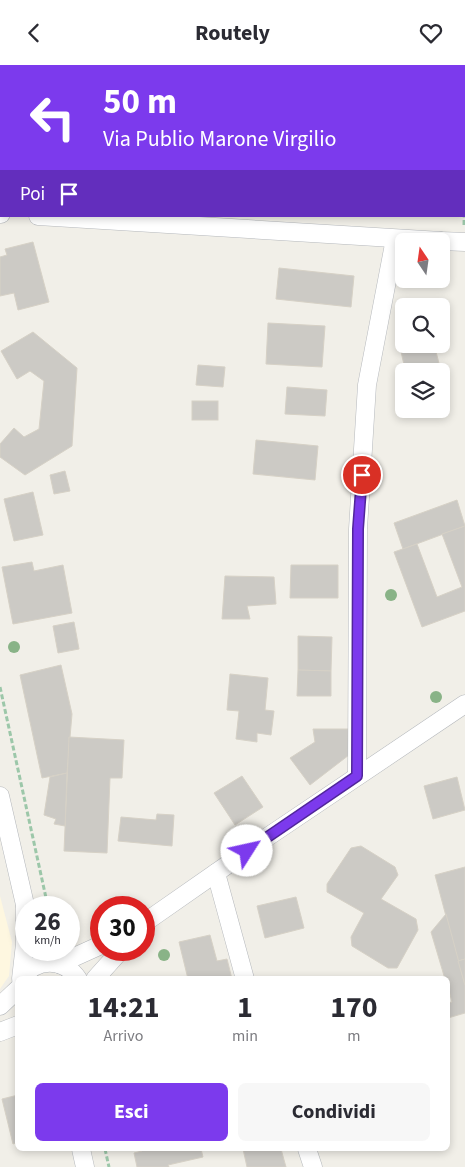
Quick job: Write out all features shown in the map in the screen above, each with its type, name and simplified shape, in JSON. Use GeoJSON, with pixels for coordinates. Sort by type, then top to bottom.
{"type":"FeatureCollection","features":[{"type":"Feature","properties":{"kind":"street"},"geometry":{"type":"LineString","coordinates":[[50,217],[88,220],[283,224],[394,239],[367,385],[358,529],[357,776]]}},
{"type":"Feature","properties":{"kind":"street"},"geometry":{"type":"LineString","coordinates":[[450,242],[464,243]]}},
{"type":"Feature","properties":{"kind":"street"},"geometry":{"type":"LineString","coordinates":[[155,915],[465,704]]}},
{"type":"Feature","properties":{"kind":"street"},"geometry":{"type":"LineString","coordinates":[[0,796],[23,896]]}},
{"type":"Feature","properties":{"kind":"street"},"geometry":{"type":"LineString","coordinates":[[216,873],[243,976]]}},
{"type":"Feature","properties":{"kind":"street"},"geometry":{"type":"LineString","coordinates":[[22,976],[24,961]]}},
{"type":"Feature","properties":{"kind":"street"},"geometry":{"type":"LineString","coordinates":[[24,976],[38,964],[47,961]]}},
{"type":"Feature","properties":{"kind":"street"},"geometry":{"type":"LineString","coordinates":[[56,961],[70,969],[76,976]]}},
{"type":"Feature","properties":{"kind":"street"},"geometry":{"type":"LineString","coordinates":[[98,976],[111,961]]}},
{"type":"Feature","properties":{"kind":"street"},"geometry":{"type":"LineString","coordinates":[[0,1007],[15,992]]}},
{"type":"Feature","properties":{"kind":"street"},"geometry":{"type":"LineString","coordinates":[[0,1032],[15,1026]]}},
{"type":"Feature","properties":{"kind":"street"},"geometry":{"type":"LineString","coordinates":[[81,1151],[85,1167]]}},
{"type":"Feature","properties":{"kind":"street"},"geometry":{"type":"LineString","coordinates":[[308,1151],[312,1167]]}},
{"type":"Feature","properties":{"kind":"path"},"geometry":{"type":"LineString","coordinates":[[464,217],[464,243]]}},
{"type":"Feature","properties":{"kind":"path"},"geometry":{"type":"LineString","coordinates":[[0,687],[46,896]]}},
{"type":"Feature","properties":{"kind":"path"},"geometry":{"type":"LineString","coordinates":[[105,1151],[109,1167]]}},
{"type":"Feature","properties":{"kind":"shaded area"},"geometry":{"type":"Polygon","coordinates":[[[0,896],[12,942],[9,976],[0,989],[0,896]]]}},
{"type":"Feature","properties":{"kind":"building"},"geometry":{"type":"Polygon","coordinates":[[[33,242],[49,302],[18,310],[14,293],[0,296],[0,257],[7,255],[5,249],[33,242]]]}},
{"type":"Feature","properties":{"kind":"building"},"geometry":{"type":"Polygon","coordinates":[[[279,268],[354,276],[351,307],[276,299],[279,268]]]}},
{"type":"Feature","properties":{"kind":"building"},"geometry":{"type":"Polygon","coordinates":[[[268,323],[325,326],[322,367],[266,364],[268,323]]]}},
{"type":"Feature","properties":{"kind":"building"},"geometry":{"type":"Polygon","coordinates":[[[33,332],[77,368],[72,446],[25,475],[0,457],[0,444],[14,428],[24,437],[39,429],[44,381],[30,371],[17,379],[1,351],[33,332]]]}},
{"type":"Feature","properties":{"kind":"building"},"geometry":{"type":"Polygon","coordinates":[[[401,353],[436,353],[439,363],[404,363],[401,353]]]}},
{"type":"Feature","properties":{"kind":"building"},"geometry":{"type":"Polygon","coordinates":[[[198,365],[225,367],[223,387],[196,385],[198,365]]]}},
{"type":"Feature","properties":{"kind":"building"},"geometry":{"type":"Polygon","coordinates":[[[287,387],[327,390],[325,416],[285,414],[287,387]]]}},
{"type":"Feature","properties":{"kind":"building"},"geometry":{"type":"Polygon","coordinates":[[[192,401],[218,401],[218,420],[192,420],[192,401]]]}},
{"type":"Feature","properties":{"kind":"building"},"geometry":{"type":"Polygon","coordinates":[[[256,440],[318,446],[315,480],[253,474],[256,440]]]}},
{"type":"Feature","properties":{"kind":"building"},"geometry":{"type":"Polygon","coordinates":[[[65,471],[70,491],[54,494],[50,475],[65,471]]]}},
{"type":"Feature","properties":{"kind":"building"},"geometry":{"type":"Polygon","coordinates":[[[33,492],[43,535],[14,541],[4,499],[33,492]]]}},
{"type":"Feature","properties":{"kind":"building"},"geometry":{"type":"Polygon","coordinates":[[[457,500],[465,526],[403,549],[394,523],[457,500]]]}},
{"type":"Feature","properties":{"kind":"building"},"geometry":{"type":"Polygon","coordinates":[[[465,526],[465,611],[422,627],[394,552],[417,544],[437,597],[462,587],[442,534],[465,526]]]}},
{"type":"Feature","properties":{"kind":"building"},"geometry":{"type":"Polygon","coordinates":[[[32,562],[34,571],[63,565],[72,613],[13,624],[2,567],[32,562]]]}},
{"type":"Feature","properties":{"kind":"building"},"geometry":{"type":"Polygon","coordinates":[[[291,565],[338,565],[338,598],[290,598],[291,565]]]}},
{"type":"Feature","properties":{"kind":"building"},"geometry":{"type":"Polygon","coordinates":[[[225,576],[274,577],[276,604],[247,606],[250,619],[222,619],[225,576]]]}},
{"type":"Feature","properties":{"kind":"building"},"geometry":{"type":"Polygon","coordinates":[[[74,622],[79,649],[58,653],[53,626],[74,622]]]}},
{"type":"Feature","properties":{"kind":"building"},"geometry":{"type":"Polygon","coordinates":[[[298,636],[332,637],[331,671],[298,670],[298,636]]]}},
{"type":"Feature","properties":{"kind":"building"},"geometry":{"type":"Polygon","coordinates":[[[61,665],[72,714],[67,773],[42,778],[20,675],[61,665]]]}},
{"type":"Feature","properties":{"kind":"building"},"geometry":{"type":"Polygon","coordinates":[[[298,670],[331,671],[331,696],[297,696],[298,670]]]}},
{"type":"Feature","properties":{"kind":"building"},"geometry":{"type":"Polygon","coordinates":[[[230,674],[268,678],[265,710],[274,711],[271,735],[257,733],[257,742],[236,739],[239,711],[227,710],[230,674]]]}},
{"type":"Feature","properties":{"kind":"building"},"geometry":{"type":"Polygon","coordinates":[[[313,729],[348,729],[349,755],[310,785],[290,758],[315,742],[313,729]]]}},
{"type":"Feature","properties":{"kind":"building"},"geometry":{"type":"Polygon","coordinates":[[[69,737],[124,740],[122,778],[110,778],[107,853],[64,851],[69,737]]]}},
{"type":"Feature","properties":{"kind":"building"},"geometry":{"type":"Polygon","coordinates":[[[67,773],[65,826],[54,824],[56,819],[44,815],[50,777],[67,773]]]}},
{"type":"Feature","properties":{"kind":"building"},"geometry":{"type":"Polygon","coordinates":[[[242,776],[263,807],[235,825],[214,793],[242,776]]]}},
{"type":"Feature","properties":{"kind":"building"},"geometry":{"type":"Polygon","coordinates":[[[457,777],[465,810],[433,819],[424,786],[457,777]]]}},
{"type":"Feature","properties":{"kind":"building"},"geometry":{"type":"Polygon","coordinates":[[[157,814],[174,815],[172,846],[118,841],[121,817],[156,820],[157,814]]]}},
{"type":"Feature","properties":{"kind":"building"},"geometry":{"type":"Polygon","coordinates":[[[361,846],[395,867],[398,875],[381,899],[416,919],[418,930],[397,968],[388,968],[352,946],[351,937],[364,913],[327,892],[327,884],[351,848],[361,846]]]}},
{"type":"Feature","properties":{"kind":"building"},"geometry":{"type":"Polygon","coordinates":[[[465,867],[465,959],[458,961],[435,875],[465,867]]]}},
{"type":"Feature","properties":{"kind":"building"},"geometry":{"type":"Polygon","coordinates":[[[296,897],[304,928],[265,938],[257,906],[296,897]]]}},
{"type":"Feature","properties":{"kind":"building"},"geometry":{"type":"Polygon","coordinates":[[[446,914],[465,985],[465,1013],[450,1017],[450,1002],[452,1002],[450,976],[444,976],[431,932],[446,914]]]}},
{"type":"Feature","properties":{"kind":"building"},"geometry":{"type":"Polygon","coordinates":[[[210,935],[217,961],[227,959],[231,976],[187,976],[179,942],[210,935]]]}},
{"type":"Feature","properties":{"kind":"building"},"geometry":{"type":"Polygon","coordinates":[[[465,959],[465,985],[458,961],[465,959]]]}},
{"type":"Feature","properties":{"kind":"building"},"geometry":{"type":"Polygon","coordinates":[[[15,1096],[15,1143],[13,1144],[2,1099],[15,1096]]]}},
{"type":"Feature","properties":{"kind":"building"},"geometry":{"type":"Polygon","coordinates":[[[142,1151],[202,1151],[203,1157],[168,1165],[169,1167],[137,1167],[134,1153],[142,1151]]]}},
{"type":"Feature","properties":{"kind":"building"},"geometry":{"type":"Polygon","coordinates":[[[243,1151],[282,1151],[286,1167],[247,1167],[243,1151]]]}},
{"type":"Feature","properties":{"kind":"route"},"geometry":{"type":"LineString","coordinates":[[247,851],[357,776],[358,529],[362,475]]}}]}
